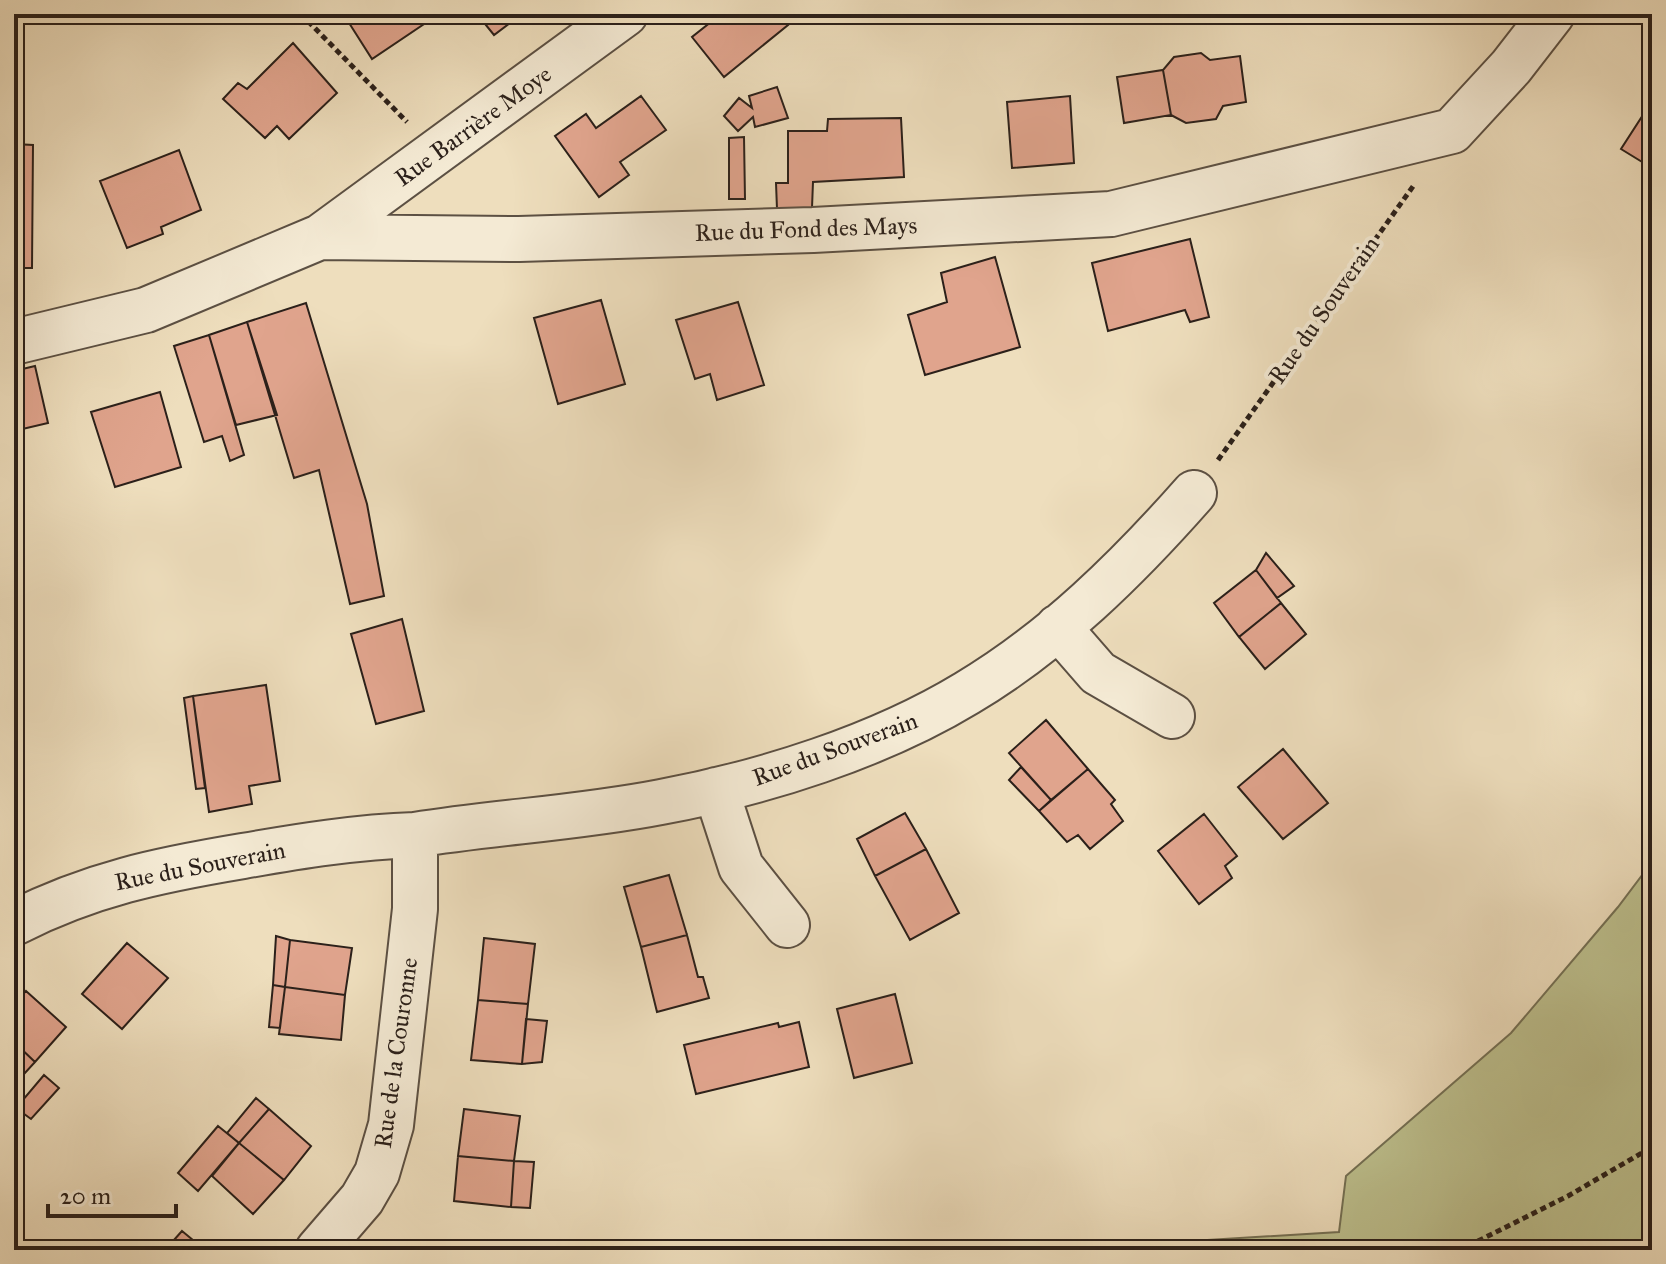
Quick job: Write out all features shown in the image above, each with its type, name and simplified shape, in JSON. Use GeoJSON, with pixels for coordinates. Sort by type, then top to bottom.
{"type":"FeatureCollection","features":[{"type":"Feature","properties":{"kind":"street","name":"Rue Barrière Moye"},"geometry":{"type":"LineString","coordinates":[[320,237],[625,14]]}},
{"type":"Feature","properties":{"kind":"street"},"geometry":{"type":"LineString","coordinates":[[1452,131],[1511,67],[1552,14]]}},
{"type":"Feature","properties":{"kind":"street","name":"Rue du Fond des Mays"},"geometry":{"type":"LineString","coordinates":[[14,342],[146,310],[320,237],[519,239],[813,230],[1111,214],[1452,131]]}},
{"type":"Feature","properties":{"kind":"street","name":"Rue du Souverain"},"geometry":{"type":"LineString","coordinates":[[14,923],[73,894],[144,872],[375,836],[415,835],[494,822],[622,809],[716,790],[889,734],[968,693],[1058,627],[1156,536],[1194,493]]}},
{"type":"Feature","properties":{"kind":"street"},"geometry":{"type":"LineString","coordinates":[[1058,627],[1098,673],[1172,716]]}},
{"type":"Feature","properties":{"kind":"street"},"geometry":{"type":"LineString","coordinates":[[716,790],[741,867],[787,925]]}},
{"type":"Feature","properties":{"kind":"street","name":"Rue de la Couronne"},"geometry":{"type":"LineString","coordinates":[[318,1250],[362,1199],[377,1173],[388,1138],[415,909],[415,835]]}},
{"type":"Feature","properties":{"kind":"path"},"geometry":{"type":"LineString","coordinates":[[301,14],[437,153]]}},
{"type":"Feature","properties":{"kind":"path","name":"Rue du Souverain"},"geometry":{"type":"LineString","coordinates":[[1194,493],[1452,131]]}},
{"type":"Feature","properties":{"kind":"path"},"geometry":{"type":"LineString","coordinates":[[1460,1250],[1568,1196],[1652,1147]]}},
{"type":"Feature","properties":{"kind":"green space"},"geometry":{"type":"Polygon","coordinates":[[[1652,862],[1652,1250],[1152,1250],[1159,1243],[1339,1232],[1346,1176],[1511,1033],[1652,862]]]}},
{"type":"Feature","properties":{"kind":"building"},"geometry":{"type":"Polygon","coordinates":[[[430,14],[433,18],[372,59],[344,15],[430,14]]]}},
{"type":"Feature","properties":{"kind":"building"},"geometry":{"type":"Polygon","coordinates":[[[477,14],[522,14],[494,35],[477,14]]]}},
{"type":"Feature","properties":{"kind":"building"},"geometry":{"type":"Polygon","coordinates":[[[721,14],[780,14],[788,25],[724,77],[692,37],[721,14]]]}},
{"type":"Feature","properties":{"kind":"building"},"geometry":{"type":"Polygon","coordinates":[[[293,43],[337,93],[289,139],[277,126],[265,138],[223,99],[238,83],[247,89],[293,43]]]}},
{"type":"Feature","properties":{"kind":"building"},"geometry":{"type":"Polygon","coordinates":[[[1201,53],[1210,60],[1240,56],[1246,102],[1223,106],[1216,119],[1186,123],[1171,115],[1163,70],[1174,57],[1201,53]]]}},
{"type":"Feature","properties":{"kind":"building"},"geometry":{"type":"Polygon","coordinates":[[[1163,70],[1171,115],[1124,123],[1117,77],[1163,70]]]}},
{"type":"Feature","properties":{"kind":"building"},"geometry":{"type":"Polygon","coordinates":[[[777,87],[788,118],[755,127],[753,117],[738,131],[724,116],[739,98],[752,108],[749,96],[777,87]]]}},
{"type":"Feature","properties":{"kind":"building"},"geometry":{"type":"Polygon","coordinates":[[[641,96],[666,130],[620,162],[629,175],[599,197],[555,136],[586,114],[596,128],[641,96]]]}},
{"type":"Feature","properties":{"kind":"building"},"geometry":{"type":"Polygon","coordinates":[[[1070,96],[1074,163],[1012,168],[1007,102],[1070,96]]]}},
{"type":"Feature","properties":{"kind":"building"},"geometry":{"type":"Polygon","coordinates":[[[1652,101],[1652,168],[1621,149],[1652,101]]]}},
{"type":"Feature","properties":{"kind":"building"},"geometry":{"type":"Polygon","coordinates":[[[901,118],[904,177],[813,182],[812,208],[777,209],[776,183],[788,183],[788,131],[827,131],[828,119],[901,118]]]}},
{"type":"Feature","properties":{"kind":"building"},"geometry":{"type":"Polygon","coordinates":[[[744,137],[745,199],[729,199],[729,138],[744,137]]]}},
{"type":"Feature","properties":{"kind":"building"},"geometry":{"type":"Polygon","coordinates":[[[14,144],[33,145],[32,268],[14,268],[14,144]]]}},
{"type":"Feature","properties":{"kind":"building"},"geometry":{"type":"Polygon","coordinates":[[[179,150],[201,210],[161,227],[163,234],[127,248],[100,181],[179,150]]]}},
{"type":"Feature","properties":{"kind":"building"},"geometry":{"type":"Polygon","coordinates":[[[1190,239],[1209,317],[1190,322],[1185,310],[1108,331],[1092,263],[1190,239]]]}},
{"type":"Feature","properties":{"kind":"building"},"geometry":{"type":"Polygon","coordinates":[[[995,257],[1020,347],[925,375],[908,315],[947,302],[941,273],[995,257]]]}},
{"type":"Feature","properties":{"kind":"building"},"geometry":{"type":"Polygon","coordinates":[[[601,300],[625,384],[558,404],[534,318],[601,300]]]}},
{"type":"Feature","properties":{"kind":"building"},"geometry":{"type":"Polygon","coordinates":[[[738,302],[764,385],[717,400],[710,374],[695,379],[676,320],[738,302]]]}},
{"type":"Feature","properties":{"kind":"building"},"geometry":{"type":"Polygon","coordinates":[[[306,303],[367,504],[384,596],[350,604],[319,470],[294,478],[247,322],[306,303]]]}},
{"type":"Feature","properties":{"kind":"building"},"geometry":{"type":"Polygon","coordinates":[[[247,322],[277,415],[236,425],[209,335],[247,322]]]}},
{"type":"Feature","properties":{"kind":"building"},"geometry":{"type":"Polygon","coordinates":[[[209,335],[244,455],[230,461],[222,436],[204,442],[174,346],[209,335]]]}},
{"type":"Feature","properties":{"kind":"building"},"geometry":{"type":"Polygon","coordinates":[[[35,366],[48,423],[14,431],[14,371],[35,366]]]}},
{"type":"Feature","properties":{"kind":"building"},"geometry":{"type":"Polygon","coordinates":[[[160,392],[181,467],[115,487],[91,412],[160,392]]]}},
{"type":"Feature","properties":{"kind":"building"},"geometry":{"type":"Polygon","coordinates":[[[1266,553],[1294,586],[1277,598],[1256,570],[1266,553]]]}},
{"type":"Feature","properties":{"kind":"building"},"geometry":{"type":"Polygon","coordinates":[[[1256,570],[1281,603],[1239,637],[1214,603],[1256,570]]]}},
{"type":"Feature","properties":{"kind":"building"},"geometry":{"type":"Polygon","coordinates":[[[1281,603],[1306,634],[1265,669],[1239,637],[1281,603]]]}},
{"type":"Feature","properties":{"kind":"building"},"geometry":{"type":"Polygon","coordinates":[[[402,619],[424,711],[376,724],[351,634],[402,619]]]}},
{"type":"Feature","properties":{"kind":"building"},"geometry":{"type":"Polygon","coordinates":[[[266,685],[280,781],[249,786],[252,804],[209,812],[193,696],[266,685]]]}},
{"type":"Feature","properties":{"kind":"building"},"geometry":{"type":"Polygon","coordinates":[[[193,696],[205,788],[196,789],[184,698],[193,696]]]}},
{"type":"Feature","properties":{"kind":"building"},"geometry":{"type":"Polygon","coordinates":[[[1046,720],[1088,769],[1051,800],[1009,753],[1046,720]]]}},
{"type":"Feature","properties":{"kind":"building"},"geometry":{"type":"Polygon","coordinates":[[[1283,749],[1328,803],[1283,839],[1238,787],[1283,749]]]}},
{"type":"Feature","properties":{"kind":"building"},"geometry":{"type":"Polygon","coordinates":[[[1021,767],[1051,800],[1039,811],[1009,780],[1021,767]]]}},
{"type":"Feature","properties":{"kind":"building"},"geometry":{"type":"Polygon","coordinates":[[[1088,769],[1115,800],[1111,804],[1123,821],[1090,849],[1078,835],[1067,842],[1039,811],[1088,769]]]}},
{"type":"Feature","properties":{"kind":"building"},"geometry":{"type":"Polygon","coordinates":[[[905,813],[926,849],[875,876],[857,839],[905,813]]]}},
{"type":"Feature","properties":{"kind":"building"},"geometry":{"type":"Polygon","coordinates":[[[1204,814],[1237,856],[1225,866],[1232,878],[1199,904],[1158,851],[1204,814]]]}},
{"type":"Feature","properties":{"kind":"building"},"geometry":{"type":"Polygon","coordinates":[[[926,849],[959,913],[910,940],[875,876],[926,849]]]}},
{"type":"Feature","properties":{"kind":"building"},"geometry":{"type":"Polygon","coordinates":[[[669,875],[687,935],[641,947],[624,887],[669,875]]]}},
{"type":"Feature","properties":{"kind":"building"},"geometry":{"type":"Polygon","coordinates":[[[687,935],[698,977],[703,977],[709,998],[657,1012],[641,947],[687,935]]]}},
{"type":"Feature","properties":{"kind":"building"},"geometry":{"type":"Polygon","coordinates":[[[276,936],[290,940],[285,987],[273,985],[276,936]]]}},
{"type":"Feature","properties":{"kind":"building"},"geometry":{"type":"Polygon","coordinates":[[[484,938],[535,944],[528,1004],[478,1000],[484,938]]]}},
{"type":"Feature","properties":{"kind":"building"},"geometry":{"type":"Polygon","coordinates":[[[290,940],[352,948],[345,995],[285,987],[290,940]]]}},
{"type":"Feature","properties":{"kind":"building"},"geometry":{"type":"Polygon","coordinates":[[[127,943],[168,978],[122,1029],[82,994],[127,943]]]}},
{"type":"Feature","properties":{"kind":"building"},"geometry":{"type":"Polygon","coordinates":[[[273,985],[285,987],[280,1028],[269,1027],[273,985]]]}},
{"type":"Feature","properties":{"kind":"building"},"geometry":{"type":"Polygon","coordinates":[[[285,987],[345,995],[341,1040],[279,1034],[285,987]]]}},
{"type":"Feature","properties":{"kind":"building"},"geometry":{"type":"Polygon","coordinates":[[[26,991],[66,1027],[35,1062],[14,1042],[14,1003],[26,991]]]}},
{"type":"Feature","properties":{"kind":"building"},"geometry":{"type":"Polygon","coordinates":[[[895,994],[912,1063],[854,1078],[837,1009],[895,994]]]}},
{"type":"Feature","properties":{"kind":"building"},"geometry":{"type":"Polygon","coordinates":[[[478,1000],[528,1004],[522,1064],[471,1060],[478,1000]]]}},
{"type":"Feature","properties":{"kind":"building"},"geometry":{"type":"Polygon","coordinates":[[[526,1019],[547,1021],[542,1062],[522,1064],[526,1019]]]}},
{"type":"Feature","properties":{"kind":"building"},"geometry":{"type":"Polygon","coordinates":[[[799,1022],[809,1067],[696,1094],[684,1045],[778,1023],[779,1027],[799,1022]]]}},
{"type":"Feature","properties":{"kind":"building"},"geometry":{"type":"Polygon","coordinates":[[[14,1042],[35,1062],[14,1085],[14,1042]]]}},
{"type":"Feature","properties":{"kind":"building"},"geometry":{"type":"Polygon","coordinates":[[[44,1075],[59,1088],[31,1119],[16,1108],[44,1075]]]}},
{"type":"Feature","properties":{"kind":"building"},"geometry":{"type":"Polygon","coordinates":[[[256,1098],[269,1109],[239,1143],[227,1133],[256,1098]]]}},
{"type":"Feature","properties":{"kind":"building"},"geometry":{"type":"Polygon","coordinates":[[[269,1109],[311,1146],[284,1180],[239,1143],[269,1109]]]}},
{"type":"Feature","properties":{"kind":"building"},"geometry":{"type":"Polygon","coordinates":[[[464,1109],[520,1116],[514,1161],[458,1156],[464,1109]]]}},
{"type":"Feature","properties":{"kind":"building"},"geometry":{"type":"Polygon","coordinates":[[[218,1126],[239,1143],[198,1191],[178,1173],[218,1126]]]}},
{"type":"Feature","properties":{"kind":"building"},"geometry":{"type":"Polygon","coordinates":[[[239,1143],[284,1180],[253,1214],[212,1176],[239,1143]]]}},
{"type":"Feature","properties":{"kind":"building"},"geometry":{"type":"Polygon","coordinates":[[[458,1156],[514,1161],[511,1207],[454,1201],[458,1156]]]}},
{"type":"Feature","properties":{"kind":"building"},"geometry":{"type":"Polygon","coordinates":[[[514,1161],[534,1162],[530,1208],[511,1207],[514,1161]]]}},
{"type":"Feature","properties":{"kind":"building"},"geometry":{"type":"Polygon","coordinates":[[[182,1231],[205,1250],[165,1250],[182,1231]]]}}]}
